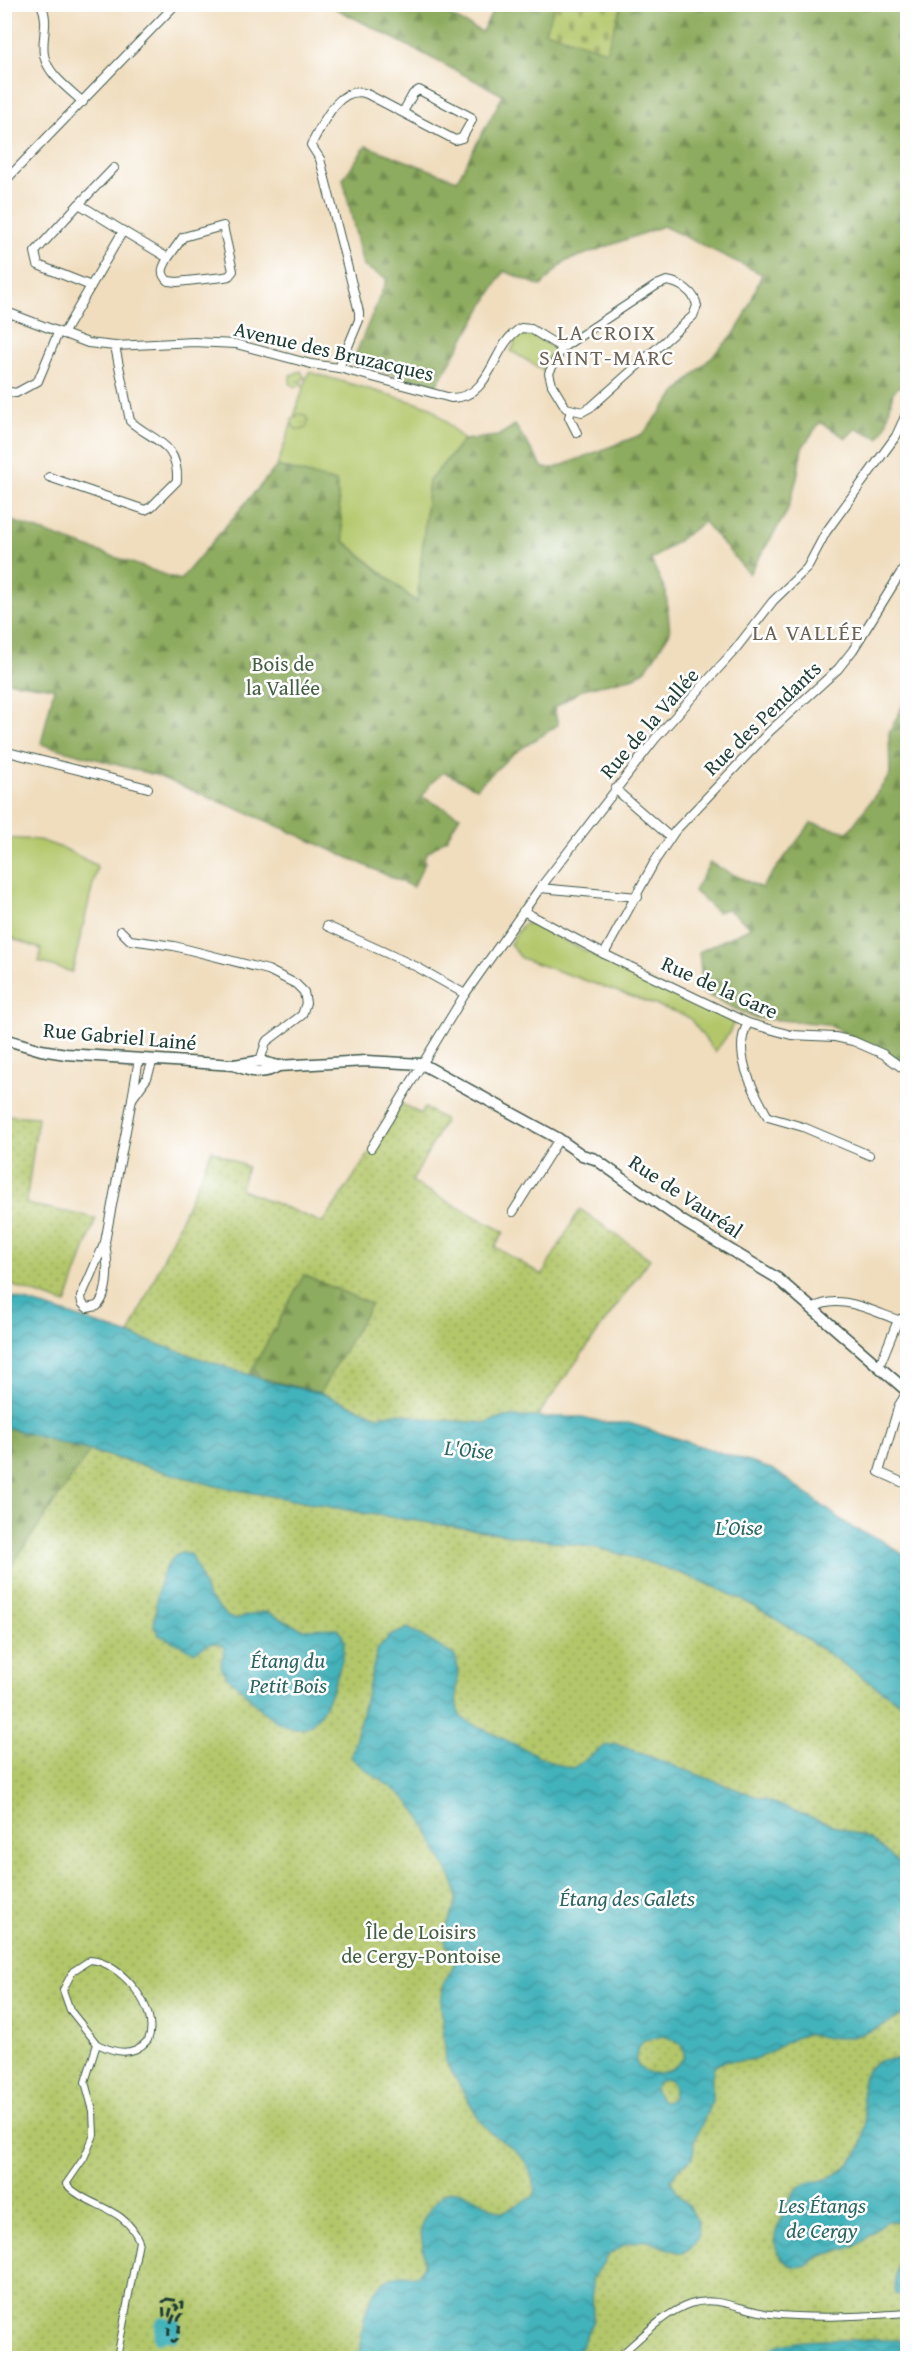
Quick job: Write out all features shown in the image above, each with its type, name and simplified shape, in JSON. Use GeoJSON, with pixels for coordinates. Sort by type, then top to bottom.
{"type":"FeatureCollection","features":[{"type":"Feature","properties":{"kind":"street"},"geometry":{"type":"LineString","coordinates":[[41,4],[46,20],[44,55],[47,64],[83,102]]}},
{"type":"Feature","properties":{"kind":"street"},"geometry":{"type":"LineString","coordinates":[[4,182],[176,4]]}},
{"type":"Feature","properties":{"kind":"street"},"geometry":{"type":"LineString","coordinates":[[339,368],[359,320],[359,312],[320,159],[311,145],[338,100],[348,94],[362,92],[455,140],[462,138],[472,120],[471,117],[419,90],[413,94],[403,112]]}},
{"type":"Feature","properties":{"kind":"street"},"geometry":{"type":"LineString","coordinates":[[91,286],[38,265],[35,252],[114,168]]}},
{"type":"Feature","properties":{"kind":"street"},"geometry":{"type":"LineString","coordinates":[[79,204],[168,258]]}},
{"type":"Feature","properties":{"kind":"street"},"geometry":{"type":"LineString","coordinates":[[223,226],[233,271],[229,276],[224,277],[172,282],[165,279],[162,273],[168,258],[183,237],[223,226]]}},
{"type":"Feature","properties":{"kind":"street"},"geometry":{"type":"LineString","coordinates":[[4,391],[16,393],[38,381],[60,333],[123,231]]}},
{"type":"Feature","properties":{"kind":"street"},"geometry":{"type":"LineString","coordinates":[[671,281],[679,285],[693,295],[697,302],[697,310],[690,320],[599,400],[582,412],[570,411],[563,405],[550,379],[550,370],[562,348],[573,338],[663,282],[671,281]]}},
{"type":"Feature","properties":{"kind":"street","name":"Avenue des Bruzacques"},"geometry":{"type":"LineString","coordinates":[[4,311],[88,343],[115,346],[194,342],[223,343],[311,364],[339,368],[444,397],[458,398],[482,384],[513,334],[521,328],[531,329],[562,348]]}},
{"type":"Feature","properties":{"kind":"street"},"geometry":{"type":"LineString","coordinates":[[49,477],[145,510],[151,507],[177,481],[174,462],[167,446],[130,421],[115,346]]}},
{"type":"Feature","properties":{"kind":"street","name":"Rue de la Vallée"},"geometry":{"type":"LineString","coordinates":[[370,1148],[465,994],[523,911],[655,739],[734,651],[773,601],[807,568],[826,532],[896,436],[908,410]]}},
{"type":"Feature","properties":{"kind":"street"},"geometry":{"type":"LineString","coordinates":[[570,411],[569,417],[577,433]]}},
{"type":"Feature","properties":{"kind":"street","name":"Rue des Pendants"},"geometry":{"type":"LineString","coordinates":[[604,954],[670,837],[770,731],[838,669],[853,650],[908,561]]}},
{"type":"Feature","properties":{"kind":"street"},"geometry":{"type":"LineString","coordinates":[[4,751],[148,788]]}},
{"type":"Feature","properties":{"kind":"street"},"geometry":{"type":"LineString","coordinates":[[615,789],[670,837]]}},
{"type":"Feature","properties":{"kind":"street"},"geometry":{"type":"LineString","coordinates":[[540,888],[638,897]]}},
{"type":"Feature","properties":{"kind":"street","name":"Rue de la Gare"},"geometry":{"type":"LineString","coordinates":[[523,911],[604,954],[748,1023],[791,1035],[835,1037],[853,1041],[883,1054],[908,1072]]}},
{"type":"Feature","properties":{"kind":"street"},"geometry":{"type":"LineString","coordinates":[[327,926],[417,967],[465,994]]}},
{"type":"Feature","properties":{"kind":"street"},"geometry":{"type":"LineString","coordinates":[[121,931],[130,940],[174,946],[268,970],[300,988],[306,998],[305,1010],[302,1015],[266,1042],[260,1060]]}},
{"type":"Feature","properties":{"kind":"street"},"geometry":{"type":"LineString","coordinates":[[748,1023],[742,1035],[743,1056],[754,1092],[768,1117],[803,1127],[869,1155]]}},
{"type":"Feature","properties":{"kind":"street","name":"Rue Gabriel Lainé"},"geometry":{"type":"LineString","coordinates":[[4,1039],[41,1050],[66,1054],[234,1065],[260,1060],[278,1066],[366,1061],[422,1064]]}},
{"type":"Feature","properties":{"kind":"street"},"geometry":{"type":"LineString","coordinates":[[105,1242],[108,1263],[103,1299],[98,1306],[87,1308],[82,1303],[81,1297],[105,1242],[140,1059]]}},
{"type":"Feature","properties":{"kind":"street"},"geometry":{"type":"LineString","coordinates":[[132,1099],[147,1078],[153,1060]]}},
{"type":"Feature","properties":{"kind":"street","name":"Rue de Vauréal"},"geometry":{"type":"LineString","coordinates":[[422,1064],[614,1171],[684,1222],[777,1278],[907,1392]]}},
{"type":"Feature","properties":{"kind":"street","name":"Rue Gabriel Lainé"},"geometry":{"type":"LineString","coordinates":[[234,1065],[253,1072],[268,1071],[278,1066]]}},
{"type":"Feature","properties":{"kind":"street"},"geometry":{"type":"LineString","coordinates":[[513,1212],[559,1139]]}},
{"type":"Feature","properties":{"kind":"street"},"geometry":{"type":"LineString","coordinates":[[813,1309],[832,1301],[898,1320],[908,1316]]}},
{"type":"Feature","properties":{"kind":"street"},"geometry":{"type":"LineString","coordinates":[[879,1367],[898,1320]]}},
{"type":"Feature","properties":{"kind":"street"},"geometry":{"type":"LineString","coordinates":[[907,1392],[899,1405],[879,1472],[908,1485]]}},
{"type":"Feature","properties":{"kind":"street"},"geometry":{"type":"LineString","coordinates":[[90,1960],[109,1964],[126,1981],[147,2008],[151,2025],[148,2040],[131,2052],[112,2051],[98,2044],[70,2010],[63,1990],[73,1971],[90,1960]]}},
{"type":"Feature","properties":{"kind":"street"},"geometry":{"type":"LineString","coordinates":[[98,2044],[84,2082],[93,2111],[94,2135],[84,2158],[66,2184],[74,2193],[107,2207],[119,2216],[132,2228],[139,2241],[117,2358]]}},
{"type":"Feature","properties":{"kind":"street"},"geometry":{"type":"LineString","coordinates":[[617,2358],[670,2316],[686,2306],[699,2302],[712,2301],[784,2315],[908,2313]]}},
{"type":"Feature","properties":{"kind":"green space","name":"Bois de la Vallée"},"geometry":{"type":"Polygon","coordinates":[[[329,5],[429,5],[482,32],[496,5],[555,5],[546,31],[606,50],[622,5],[907,5],[907,380],[893,392],[886,425],[879,438],[856,428],[846,438],[820,422],[802,448],[797,478],[787,512],[749,574],[704,522],[651,560],[666,592],[670,632],[647,668],[635,677],[583,689],[554,708],[558,725],[513,754],[476,788],[444,772],[431,783],[422,797],[460,816],[446,839],[427,853],[425,863],[413,887],[267,821],[155,775],[41,744],[54,688],[5,681],[4,518],[180,580],[277,466],[336,482],[344,541],[417,603],[429,481],[464,440],[498,436],[515,425],[543,468],[555,468],[643,434],[676,393],[734,334],[744,318],[762,274],[663,226],[564,262],[541,286],[504,271],[436,386],[352,363],[387,279],[363,266],[343,179],[366,146],[457,180],[503,95],[329,5]]]}},
{"type":"Feature","properties":{"kind":"green space"},"geometry":{"type":"Polygon","coordinates":[[[555,5],[622,5],[606,51],[545,31],[555,5]]]}},
{"type":"Feature","properties":{"kind":"green space"},"geometry":{"type":"Polygon","coordinates":[[[522,332],[531,333],[555,350],[556,353],[546,372],[511,351],[514,339],[522,332]]]}},
{"type":"Feature","properties":{"kind":"green space"},"geometry":{"type":"Polygon","coordinates":[[[301,371],[305,378],[300,381],[303,385],[295,387],[290,384],[290,375],[301,371]]]}},
{"type":"Feature","properties":{"kind":"green space"},"geometry":{"type":"Polygon","coordinates":[[[309,372],[431,407],[464,440],[429,481],[418,603],[344,541],[336,482],[277,466],[309,372]]]}},
{"type":"Feature","properties":{"kind":"green space"},"geometry":{"type":"Polygon","coordinates":[[[300,414],[306,416],[308,422],[306,428],[300,430],[294,428],[292,422],[294,416],[300,414]]]}},
{"type":"Feature","properties":{"kind":"green space"},"geometry":{"type":"Polygon","coordinates":[[[907,697],[907,1065],[827,1024],[754,1018],[703,993],[699,952],[751,927],[727,909],[717,912],[694,891],[710,863],[761,888],[811,823],[848,832],[890,775],[889,733],[907,697]]]}},
{"type":"Feature","properties":{"kind":"green space"},"geometry":{"type":"Polygon","coordinates":[[[6,838],[39,840],[65,849],[96,865],[72,972],[39,962],[41,949],[16,940],[5,931],[6,838]]]}},
{"type":"Feature","properties":{"kind":"green space"},"geometry":{"type":"Polygon","coordinates":[[[528,923],[734,1022],[729,1033],[715,1052],[691,1020],[684,1015],[521,958],[510,944],[522,925],[528,923]]]}},
{"type":"Feature","properties":{"kind":"green space"},"geometry":{"type":"Polygon","coordinates":[[[402,1104],[421,1114],[425,1108],[445,1120],[412,1182],[504,1232],[495,1247],[542,1275],[580,1209],[650,1259],[536,1418],[501,1417],[488,1423],[378,1416],[320,1393],[371,1304],[304,1275],[249,1375],[129,1335],[212,1150],[247,1167],[240,1189],[323,1223],[402,1104]]]}},
{"type":"Feature","properties":{"kind":"green space"},"geometry":{"type":"Polygon","coordinates":[[[5,1115],[38,1117],[26,1204],[96,1218],[66,1304],[5,1283],[5,1115]]]}},
{"type":"Feature","properties":{"kind":"green space"},"geometry":{"type":"Polygon","coordinates":[[[304,1275],[371,1304],[320,1393],[249,1375],[304,1275]]]}},
{"type":"Feature","properties":{"kind":"green space"},"geometry":{"type":"Polygon","coordinates":[[[5,1427],[216,1486],[907,1707],[84,1476],[53,1503],[5,1576],[5,1427]]]}},
{"type":"Feature","properties":{"kind":"green space","name":"Île de Loisirs de Cergy-Pontoise"},"geometry":{"type":"Polygon","coordinates":[[[90,1451],[216,1486],[364,1513],[598,1548],[643,1561],[688,1576],[753,1605],[907,1707],[907,2358],[5,2358],[4,1576],[90,1451]]]}},
{"type":"Feature","properties":{"kind":"water","name":"L’Oise"},"geometry":{"type":"Polygon","coordinates":[[[5,1295],[270,1382],[320,1393],[378,1416],[398,1413],[435,1420],[488,1423],[501,1417],[582,1417],[607,1423],[629,1423],[774,1470],[854,1529],[879,1539],[907,1557],[907,1707],[753,1605],[688,1576],[643,1561],[598,1548],[364,1513],[216,1486],[5,1427],[5,1295]]]}},
{"type":"Feature","properties":{"kind":"water","name":"Étang du Petit Bois"},"geometry":{"type":"Polygon","coordinates":[[[181,1552],[192,1555],[208,1597],[228,1617],[235,1619],[261,1612],[269,1613],[302,1629],[338,1628],[344,1641],[344,1650],[338,1675],[320,1714],[313,1722],[306,1727],[296,1728],[270,1717],[226,1675],[221,1666],[224,1647],[220,1644],[212,1643],[194,1652],[159,1635],[154,1626],[159,1585],[167,1566],[181,1552]]]}},
{"type":"Feature","properties":{"kind":"water","name":"Étang des Galets"},"geometry":{"type":"Polygon","coordinates":[[[408,1628],[455,1656],[458,1671],[457,1705],[463,1719],[555,1764],[573,1768],[605,1746],[616,1744],[870,1839],[907,1869],[907,2012],[880,2027],[851,2037],[827,2038],[803,2035],[760,2057],[723,2062],[714,2067],[712,2101],[694,2142],[693,2157],[677,2170],[671,2180],[696,2217],[699,2233],[695,2242],[680,2253],[645,2240],[626,2244],[608,2255],[592,2280],[593,2320],[582,2345],[573,2358],[360,2358],[366,2310],[371,2299],[386,2281],[400,2275],[410,2276],[420,2273],[424,2265],[421,2236],[423,2220],[443,2194],[450,2191],[466,2193],[503,2212],[533,2197],[535,2191],[525,2161],[481,2122],[446,2062],[441,2003],[444,1983],[457,1959],[455,1952],[446,1945],[445,1938],[456,1900],[452,1879],[424,1823],[413,1807],[399,1793],[351,1757],[378,1648],[390,1636],[408,1628]],[[663,2036],[643,2041],[637,2052],[636,2061],[640,2068],[647,2072],[666,2071],[676,2066],[684,2057],[681,2045],[663,2036]],[[665,2079],[656,2083],[655,2089],[661,2100],[665,2101],[672,2099],[674,2090],[672,2082],[665,2079]]]}},
{"type":"Feature","properties":{"kind":"water","name":"Les Étangs de Cergy"},"geometry":{"type":"Polygon","coordinates":[[[886,2059],[896,2059],[903,2064],[908,2107],[908,2292],[899,2295],[896,2294],[895,2286],[902,2236],[901,2227],[897,2221],[886,2221],[857,2245],[819,2257],[803,2266],[797,2267],[787,2263],[779,2255],[775,2244],[775,2235],[794,2192],[804,2184],[823,2180],[836,2174],[847,2166],[860,2149],[865,2129],[862,2093],[864,2076],[875,2063],[886,2059]]]}},
{"type":"Feature","properties":{"kind":"water"},"geometry":{"type":"Polygon","coordinates":[[[815,2340],[907,2340],[907,2358],[752,2358],[782,2345],[815,2340]]]}},
{"type":"Feature","properties":{"kind":"waterway"},"geometry":{"type":"LineString","coordinates":[[161,2322],[166,2323],[167,2331],[172,2331],[176,2324],[174,2337],[166,2336],[159,2339],[161,2322]]}},
{"type":"Feature","properties":{"kind":"railway"},"geometry":{"type":"LineString","coordinates":[[167,2299],[183,2303],[182,2314],[178,2319],[180,2324],[177,2339],[174,2342],[169,2338],[169,2329],[178,2308],[172,2305],[169,2316],[164,2316],[163,2302],[167,2299]]}},
{"type":"Feature","properties":{"kind":"district","name":"LA CROIX SAINT-MARC"},"geometry":{"type":"Point","coordinates":[607,344]}},
{"type":"Feature","properties":{"kind":"district","name":"LA VALLÉE"},"geometry":{"type":"Point","coordinates":[808,632]}},
{"type":"Feature","properties":{"kind":"water label","name":"L'Oise"},"geometry":{"type":"Point","coordinates":[469,1449]}}]}
